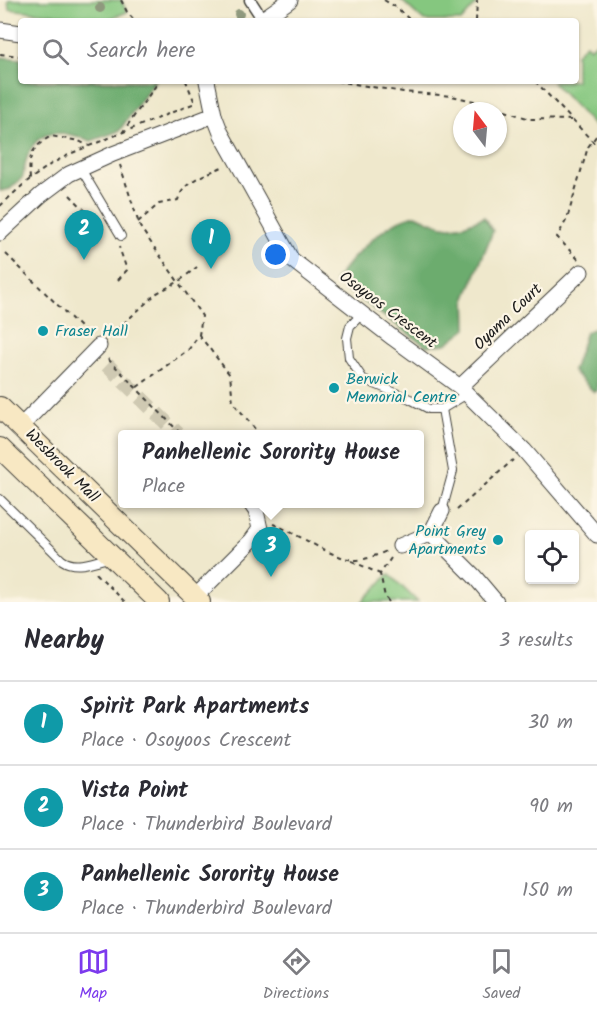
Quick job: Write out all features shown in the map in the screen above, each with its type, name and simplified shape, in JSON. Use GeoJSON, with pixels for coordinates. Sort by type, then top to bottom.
{"type":"FeatureCollection","features":[{"type":"Feature","properties":{"kind":"main road","name":"Wesbrook Mall"},"geometry":{"type":"LineString","coordinates":[[0,407],[195,600]]}},
{"type":"Feature","properties":{"kind":"main road","name":"Wesbrook Mall"},"geometry":{"type":"LineString","coordinates":[[0,448],[159,602]]}},
{"type":"Feature","properties":{"kind":"street"},"geometry":{"type":"LineString","coordinates":[[250,0],[261,18]]}},
{"type":"Feature","properties":{"kind":"street"},"geometry":{"type":"LineString","coordinates":[[265,18],[290,0]]}},
{"type":"Feature","properties":{"kind":"street"},"geometry":{"type":"LineString","coordinates":[[0,30],[18,33]]}},
{"type":"Feature","properties":{"kind":"street","name":"Osoyoos Crescent"},"geometry":{"type":"LineString","coordinates":[[208,84],[220,133],[291,259],[464,391],[524,450],[597,535]]}},
{"type":"Feature","properties":{"kind":"street"},"geometry":{"type":"LineString","coordinates":[[2,227],[69,174],[113,154],[214,115]]}},
{"type":"Feature","properties":{"kind":"street","name":"Oyama Court"},"geometry":{"type":"LineString","coordinates":[[464,391],[581,272]]}},
{"type":"Feature","properties":{"kind":"street"},"geometry":{"type":"LineString","coordinates":[[21,426],[99,346]]}},
{"type":"Feature","properties":{"kind":"street"},"geometry":{"type":"LineString","coordinates":[[195,600],[260,529],[254,508]]}},
{"type":"Feature","properties":{"kind":"street"},"geometry":{"type":"LineString","coordinates":[[400,546],[431,533],[448,512]]}},
{"type":"Feature","properties":{"kind":"street"},"geometry":{"type":"LineString","coordinates":[[431,533],[474,576],[495,602]]}},
{"type":"Feature","properties":{"kind":"lane"},"geometry":{"type":"LineString","coordinates":[[81,169],[121,236]]}},
{"type":"Feature","properties":{"kind":"lane"},"geometry":{"type":"LineString","coordinates":[[362,314],[350,326],[347,338],[349,358],[363,379],[429,409],[442,409],[464,391]]}},
{"type":"Feature","properties":{"kind":"lane"},"geometry":{"type":"LineString","coordinates":[[442,409],[453,471],[448,512]]}},
{"type":"Feature","properties":{"kind":"lane"},"geometry":{"type":"LineString","coordinates":[[0,499],[62,560],[70,565],[81,565],[113,557]]}},
{"type":"Feature","properties":{"kind":"path"},"geometry":{"type":"LineString","coordinates":[[121,0],[132,18]]}},
{"type":"Feature","properties":{"kind":"path"},"geometry":{"type":"LineString","coordinates":[[384,0],[408,18]]}},
{"type":"Feature","properties":{"kind":"path"},"geometry":{"type":"LineString","coordinates":[[476,18],[477,0]]}},
{"type":"Feature","properties":{"kind":"path"},"geometry":{"type":"LineString","coordinates":[[0,54],[18,56]]}},
{"type":"Feature","properties":{"kind":"path"},"geometry":{"type":"LineString","coordinates":[[122,133],[157,84]]}},
{"type":"Feature","properties":{"kind":"path"},"geometry":{"type":"LineString","coordinates":[[355,84],[474,100],[530,119],[572,120]]}},
{"type":"Feature","properties":{"kind":"path"},"geometry":{"type":"LineString","coordinates":[[538,84],[597,146]]}},
{"type":"Feature","properties":{"kind":"path"},"geometry":{"type":"LineString","coordinates":[[581,272],[583,264],[557,237],[567,219],[588,147],[597,135]]}},
{"type":"Feature","properties":{"kind":"path"},"geometry":{"type":"LineString","coordinates":[[30,179],[29,158],[33,150],[51,136],[80,141],[89,146]]}},
{"type":"Feature","properties":{"kind":"path"},"geometry":{"type":"LineString","coordinates":[[113,154],[123,170],[138,222],[202,316],[199,335],[189,348],[136,388]]}},
{"type":"Feature","properties":{"kind":"path"},"geometry":{"type":"LineString","coordinates":[[138,222],[159,204],[178,200],[181,192],[192,180],[222,167]]}},
{"type":"Feature","properties":{"kind":"path"},"geometry":{"type":"LineString","coordinates":[[70,195],[108,234]]}},
{"type":"Feature","properties":{"kind":"path"},"geometry":{"type":"LineString","coordinates":[[114,242],[119,247],[127,266],[125,273],[118,280]]}},
{"type":"Feature","properties":{"kind":"path"},"geometry":{"type":"LineString","coordinates":[[6,254],[99,346],[176,430]]}},
{"type":"Feature","properties":{"kind":"path"},"geometry":{"type":"LineString","coordinates":[[99,346],[158,293],[178,282],[197,267]]}},
{"type":"Feature","properties":{"kind":"path"},"geometry":{"type":"LineString","coordinates":[[199,335],[230,375],[233,402],[255,430]]}},
{"type":"Feature","properties":{"kind":"path"},"geometry":{"type":"LineString","coordinates":[[448,512],[524,450]]}},
{"type":"Feature","properties":{"kind":"path"},"geometry":{"type":"LineString","coordinates":[[259,520],[292,532],[343,558],[358,560],[400,546]]}},
{"type":"Feature","properties":{"kind":"path"},"geometry":{"type":"LineString","coordinates":[[389,602],[385,597],[380,574],[400,546]]}},
{"type":"Feature","properties":{"kind":"path"},"geometry":{"type":"LineString","coordinates":[[350,559],[380,574]]}},
{"type":"Feature","properties":{"kind":"path"},"geometry":{"type":"LineString","coordinates":[[94,571],[125,602]]}},
{"type":"Feature","properties":{"kind":"green space"},"geometry":{"type":"Polygon","coordinates":[[[8,0],[121,0],[127,12],[112,18],[89,18],[9,9],[8,0]]]}},
{"type":"Feature","properties":{"kind":"green space"},"geometry":{"type":"Polygon","coordinates":[[[401,0],[480,0],[464,18],[421,18],[401,0]]]}},
{"type":"Feature","properties":{"kind":"green space"},"geometry":{"type":"Polygon","coordinates":[[[597,42],[597,124],[594,126],[554,84],[579,84],[579,51],[586,44],[590,48],[597,42]]]}},
{"type":"Feature","properties":{"kind":"green space"},"geometry":{"type":"Polygon","coordinates":[[[0,57],[18,59],[18,84],[153,84],[119,131],[91,141],[64,134],[53,133],[44,136],[30,150],[23,177],[10,189],[0,191],[0,57]]]}},
{"type":"Feature","properties":{"kind":"green space"},"geometry":{"type":"Polygon","coordinates":[[[416,215],[435,224],[450,227],[464,225],[484,217],[493,231],[466,298],[467,328],[446,344],[426,346],[335,281],[360,251],[382,232],[405,218],[416,215]]]}},
{"type":"Feature","properties":{"kind":"green space"},"geometry":{"type":"Polygon","coordinates":[[[597,327],[597,391],[594,392],[573,371],[586,332],[597,327]]]}},
{"type":"Feature","properties":{"kind":"green space"},"geometry":{"type":"Polygon","coordinates":[[[389,574],[418,602],[362,602],[389,574]]]}},
{"type":"Feature","properties":{"kind":"tunnel"},"geometry":{"type":"LineString","coordinates":[[107,365],[174,430]]}},
{"type":"Feature","properties":{"kind":"place","name":"Vista Point"},"geometry":{"type":"Point","coordinates":[84,260]}},
{"type":"Feature","properties":{"kind":"place","name":"Spirit Park Apartments"},"geometry":{"type":"Point","coordinates":[211,269]}},
{"type":"Feature","properties":{"kind":"place","name":"Fraser Hall"},"geometry":{"type":"Point","coordinates":[43,331]}},
{"type":"Feature","properties":{"kind":"place","name":"Berwick Memorial Centre"},"geometry":{"type":"Point","coordinates":[334,388]}},
{"type":"Feature","properties":{"kind":"place","name":"Point Grey Apartments"},"geometry":{"type":"Point","coordinates":[498,540]}},
{"type":"Feature","properties":{"kind":"place","name":"Panhellenic Sorority House"},"geometry":{"type":"Point","coordinates":[271,577]}}]}
